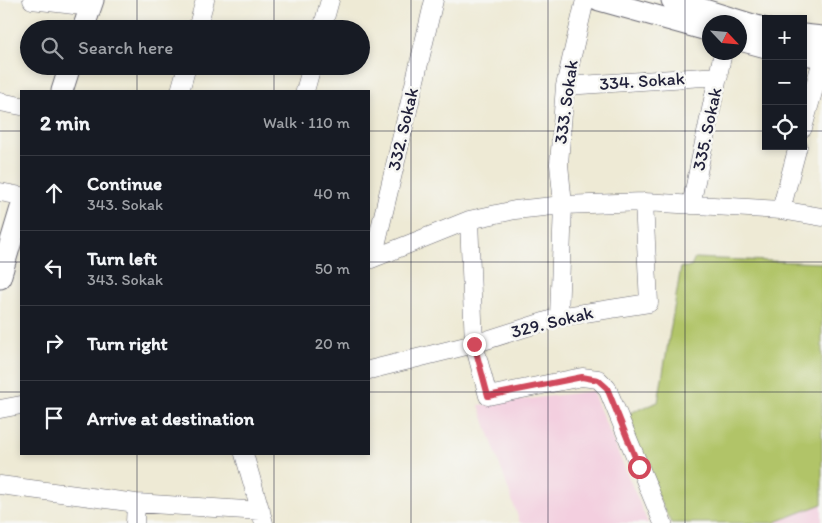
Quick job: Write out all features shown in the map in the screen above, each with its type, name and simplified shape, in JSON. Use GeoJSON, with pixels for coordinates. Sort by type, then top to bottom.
{"type":"FeatureCollection","features":[{"type":"Feature","properties":{"kind":"main road"},"geometry":{"type":"LineString","coordinates":[[599,0],[714,15]]}},
{"type":"Feature","properties":{"kind":"main road"},"geometry":{"type":"LineString","coordinates":[[672,0],[714,15]]}},
{"type":"Feature","properties":{"kind":"main road"},"geometry":{"type":"LineString","coordinates":[[86,20],[92,3]]}},
{"type":"Feature","properties":{"kind":"main road"},"geometry":{"type":"LineString","coordinates":[[747,24],[762,28]]}},
{"type":"Feature","properties":{"kind":"main road"},"geometry":{"type":"LineString","coordinates":[[807,35],[822,37]]}},
{"type":"Feature","properties":{"kind":"main road"},"geometry":{"type":"LineString","coordinates":[[747,42],[762,46]]}},
{"type":"Feature","properties":{"kind":"main road"},"geometry":{"type":"LineString","coordinates":[[807,55],[822,58]]}},
{"type":"Feature","properties":{"kind":"main road"},"geometry":{"type":"LineString","coordinates":[[62,90],[67,75]]}},
{"type":"Feature","properties":{"kind":"main road"},"geometry":{"type":"LineString","coordinates":[[0,278],[20,211]]}},
{"type":"Feature","properties":{"kind":"street"},"geometry":{"type":"LineString","coordinates":[[32,0],[92,3]]}},
{"type":"Feature","properties":{"kind":"street"},"geometry":{"type":"LineString","coordinates":[[200,20],[205,0]]}},
{"type":"Feature","properties":{"kind":"street"},"geometry":{"type":"LineString","coordinates":[[324,20],[330,0]]}},
{"type":"Feature","properties":{"kind":"street","name":"332. Sokak"},"geometry":{"type":"LineString","coordinates":[[371,259],[434,0]]}},
{"type":"Feature","properties":{"kind":"street","name":"333. Sokak"},"geometry":{"type":"LineString","coordinates":[[559,317],[563,205],[558,164],[565,86],[586,0]]}},
{"type":"Feature","properties":{"kind":"street"},"geometry":{"type":"LineString","coordinates":[[807,113],[822,58]]}},
{"type":"Feature","properties":{"kind":"street","name":"335. Sokak"},"geometry":{"type":"LineString","coordinates":[[691,205],[721,60]]}},
{"type":"Feature","properties":{"kind":"street"},"geometry":{"type":"LineString","coordinates":[[180,90],[184,75]]}},
{"type":"Feature","properties":{"kind":"street"},"geometry":{"type":"LineString","coordinates":[[305,90],[309,75]]}},
{"type":"Feature","properties":{"kind":"street","name":"334. Sokak"},"geometry":{"type":"LineString","coordinates":[[565,86],[718,76]]}},
{"type":"Feature","properties":{"kind":"street"},"geometry":{"type":"LineString","coordinates":[[0,102],[20,106]]}},
{"type":"Feature","properties":{"kind":"street"},"geometry":{"type":"LineString","coordinates":[[780,210],[797,150]]}},
{"type":"Feature","properties":{"kind":"street"},"geometry":{"type":"LineString","coordinates":[[0,192],[20,196]]}},
{"type":"Feature","properties":{"kind":"street"},"geometry":{"type":"LineString","coordinates":[[371,259],[469,220],[516,210],[563,205],[644,202],[780,210],[822,217]]}},
{"type":"Feature","properties":{"kind":"street","name":"329. Sokak"},"geometry":{"type":"LineString","coordinates":[[370,370],[474,344],[559,317],[648,303],[644,202]]}},
{"type":"Feature","properties":{"kind":"street"},"geometry":{"type":"LineString","coordinates":[[469,220],[474,344],[488,396],[582,377],[598,380],[607,388],[663,523]]}},
{"type":"Feature","properties":{"kind":"street"},"geometry":{"type":"LineString","coordinates":[[0,409],[20,404]]}},
{"type":"Feature","properties":{"kind":"street"},"geometry":{"type":"LineString","coordinates":[[0,485],[136,504],[262,517],[244,455]]}},
{"type":"Feature","properties":{"kind":"street"},"geometry":{"type":"LineString","coordinates":[[135,523],[136,504]]}},
{"type":"Feature","properties":{"kind":"shaded area"},"geometry":{"type":"Polygon","coordinates":[[[592,391],[648,523],[520,523],[479,405],[592,391]]]}},
{"type":"Feature","properties":{"kind":"shaded area"},"geometry":{"type":"Polygon","coordinates":[[[822,504],[822,523],[773,523],[822,504]]]}},
{"type":"Feature","properties":{"kind":"green space"},"geometry":{"type":"Polygon","coordinates":[[[695,258],[822,263],[822,504],[773,523],[671,523],[619,417],[658,402],[681,267],[691,267],[695,258]]]}},
{"type":"Feature","properties":{"kind":"route"},"geometry":{"type":"LineString","coordinates":[[474,344],[488,396],[582,377],[598,380],[607,388],[639,467]]}}]}
